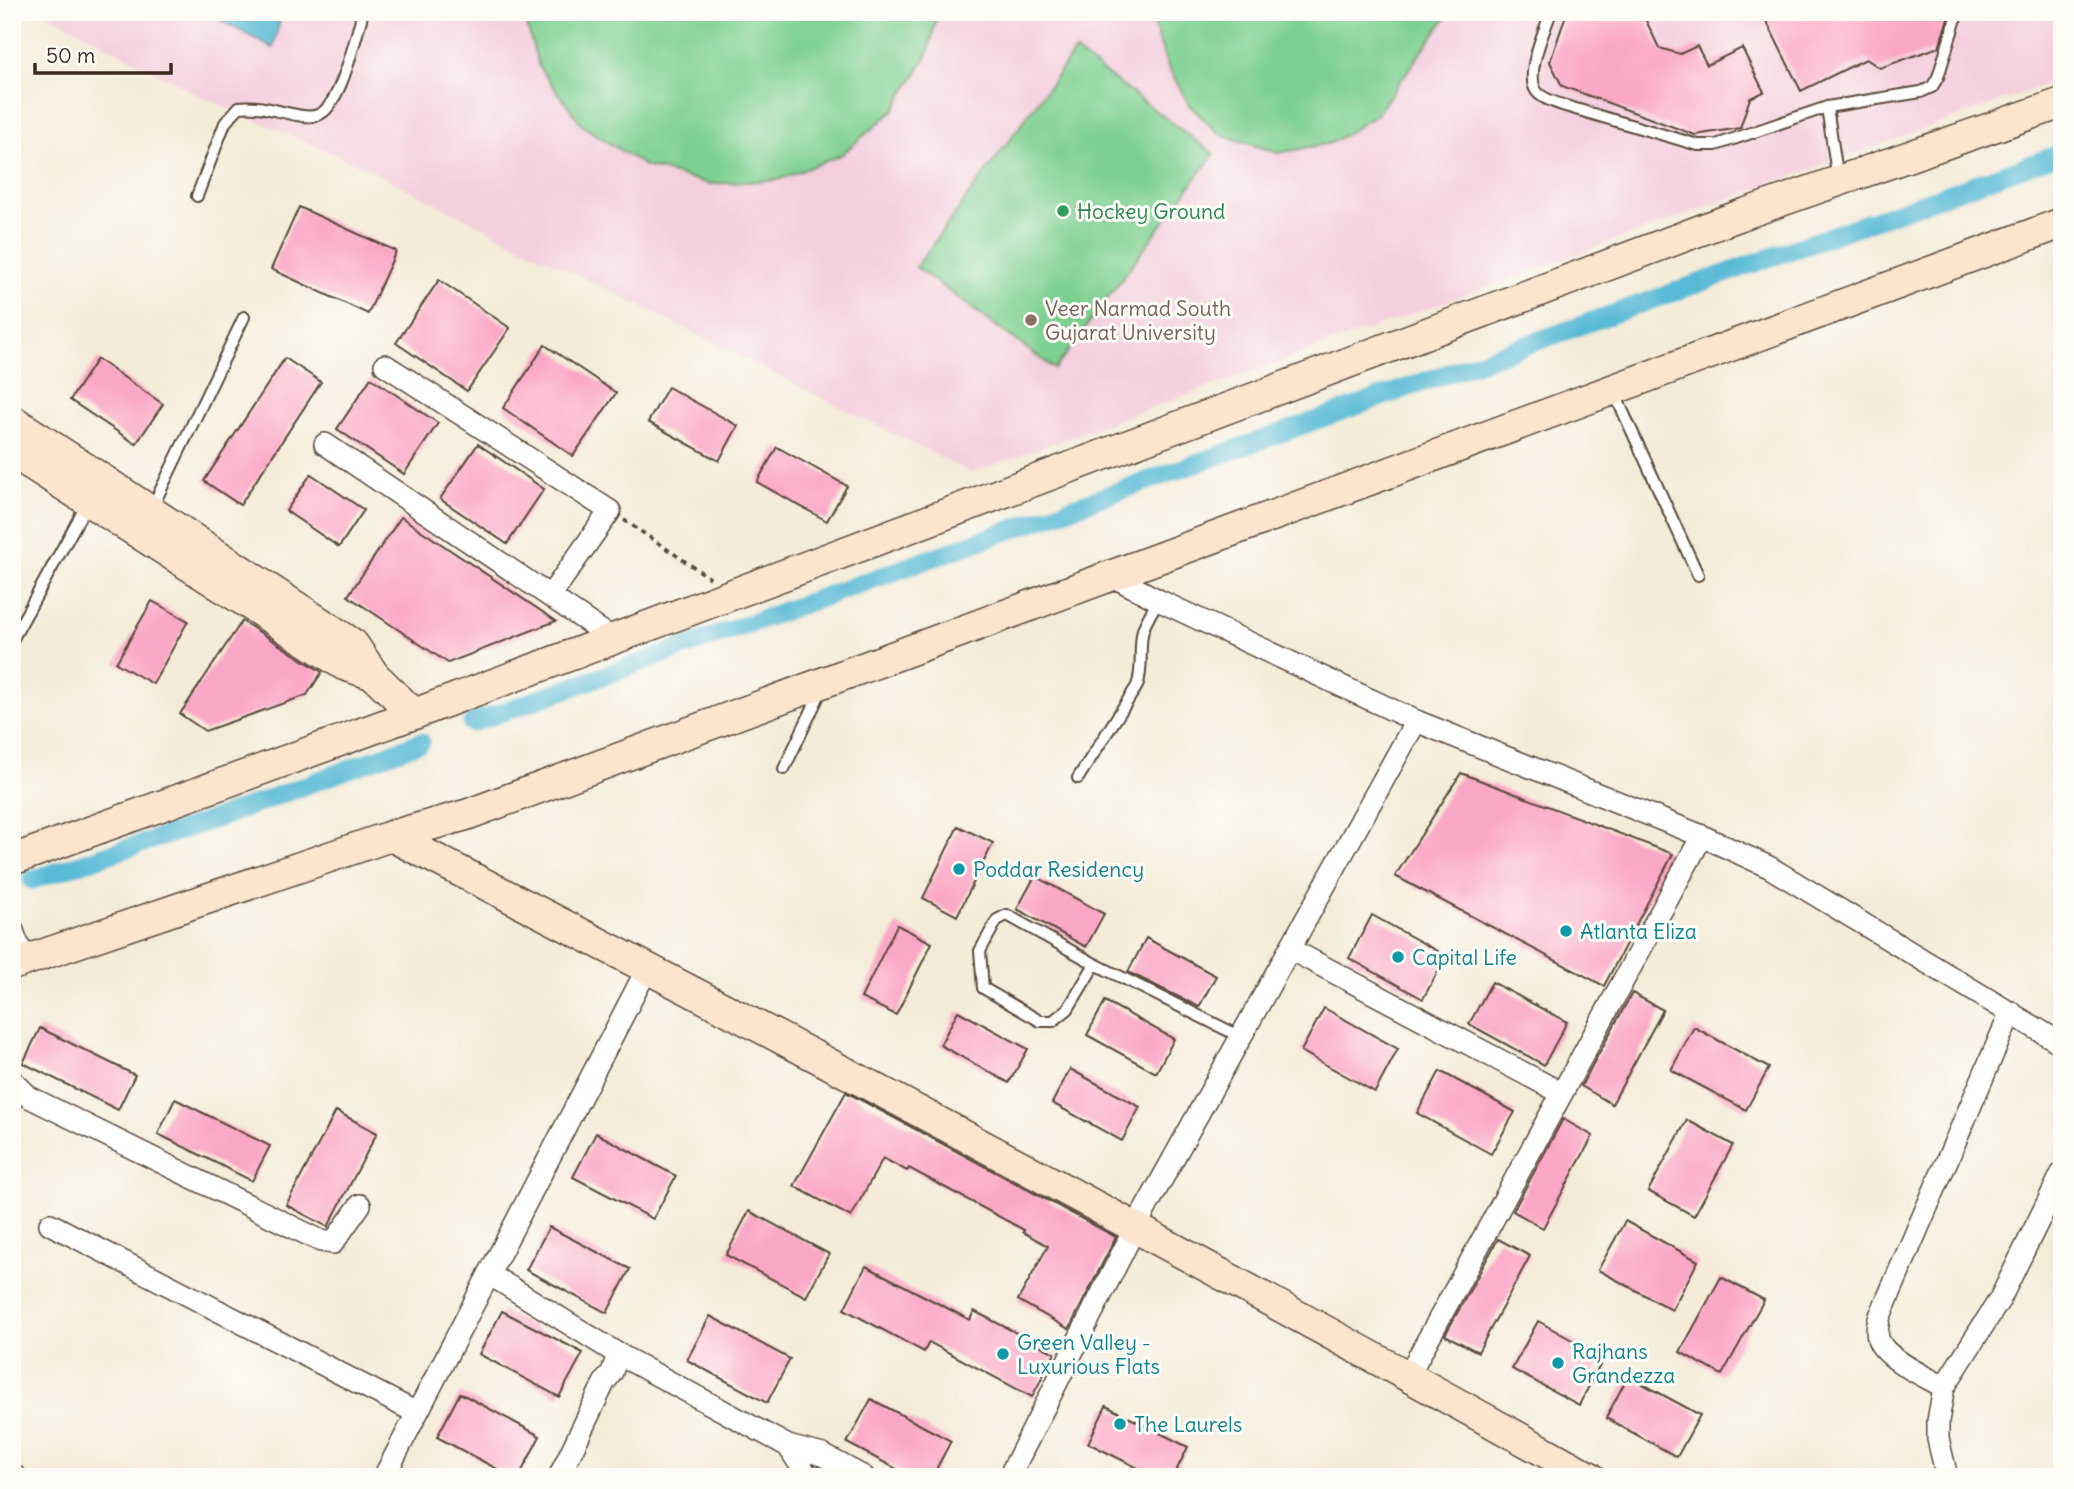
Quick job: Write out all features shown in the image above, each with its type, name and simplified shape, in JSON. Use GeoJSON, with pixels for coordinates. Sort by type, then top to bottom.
{"type":"FeatureCollection","features":[{"type":"Feature","properties":{"kind":"street"},"geometry":{"type":"LineString","coordinates":[[12,860],[414,715],[1702,230],[2062,103]]}},
{"type":"Feature","properties":{"kind":"street"},"geometry":{"type":"LineString","coordinates":[[12,928],[18,963],[391,836],[466,815],[2062,223]]}},
{"type":"Feature","properties":{"kind":"street"},"geometry":{"type":"LineString","coordinates":[[385,365],[610,511],[550,596]]}},
{"type":"Feature","properties":{"kind":"street"},"geometry":{"type":"LineString","coordinates":[[12,420],[353,645],[374,675],[414,715]]}},
{"type":"Feature","properties":{"kind":"street"},"geometry":{"type":"LineString","coordinates":[[325,444],[612,639]]}},
{"type":"Feature","properties":{"kind":"street"},"geometry":{"type":"LineString","coordinates":[[12,452],[344,665],[374,675]]}},
{"type":"Feature","properties":{"kind":"street"},"geometry":{"type":"LineString","coordinates":[[1112,576],[1416,721],[1702,836],[1769,867],[2062,1044]]}},
{"type":"Feature","properties":{"kind":"street"},"geometry":{"type":"LineString","coordinates":[[1009,1477],[1136,1226],[1416,721]]}},
{"type":"Feature","properties":{"kind":"street"},"geometry":{"type":"LineString","coordinates":[[391,836],[648,967],[1136,1226],[1590,1477]]}},
{"type":"Feature","properties":{"kind":"street"},"geometry":{"type":"LineString","coordinates":[[1408,1376],[1702,836]]}},
{"type":"Feature","properties":{"kind":"street"},"geometry":{"type":"LineString","coordinates":[[1290,949],[1550,1087]]}},
{"type":"Feature","properties":{"kind":"street"},"geometry":{"type":"LineString","coordinates":[[384,1477],[648,967]]}},
{"type":"Feature","properties":{"kind":"street"},"geometry":{"type":"LineString","coordinates":[[1944,1387],[1889,1354],[1878,1339],[1877,1329],[1885,1303],[2011,1012]]}},
{"type":"Feature","properties":{"kind":"street"},"geometry":{"type":"LineString","coordinates":[[12,1080],[29,1097],[321,1241],[333,1242],[360,1205]]}},
{"type":"Feature","properties":{"kind":"street"},"geometry":{"type":"LineString","coordinates":[[1947,1477],[1938,1439],[1944,1387],[2000,1299],[2062,1173]]}},
{"type":"Feature","properties":{"kind":"street"},"geometry":{"type":"LineString","coordinates":[[50,1224],[417,1413]]}},
{"type":"Feature","properties":{"kind":"street"},"geometry":{"type":"LineString","coordinates":[[489,1274],[618,1354],[788,1446],[823,1455],[864,1477]]}},
{"type":"Feature","properties":{"kind":"street"},"geometry":{"type":"LineString","coordinates":[[559,1477],[604,1383],[612,1372],[618,1354]]}},
{"type":"Feature","properties":{"kind":"street"},"geometry":{"type":"LineString","coordinates":[[788,1446],[808,1477]]}},
{"type":"Feature","properties":{"kind":"lane"},"geometry":{"type":"LineString","coordinates":[[197,196],[225,123],[239,107],[251,105],[306,117],[325,111],[337,93],[363,12]]}},
{"type":"Feature","properties":{"kind":"lane"},"geometry":{"type":"LineString","coordinates":[[1551,12],[1532,69],[1531,80],[1538,93],[1562,105],[1698,145],[1716,145],[1827,107],[1921,92],[1932,87],[1938,77],[1958,12]]}},
{"type":"Feature","properties":{"kind":"lane"},"geometry":{"type":"LineString","coordinates":[[1827,107],[1838,182]]}},
{"type":"Feature","properties":{"kind":"lane"},"geometry":{"type":"LineString","coordinates":[[150,511],[244,317]]}},
{"type":"Feature","properties":{"kind":"lane"},"geometry":{"type":"LineString","coordinates":[[1613,390],[1698,575]]}},
{"type":"Feature","properties":{"kind":"lane"},"geometry":{"type":"LineString","coordinates":[[12,640],[88,502]]}},
{"type":"Feature","properties":{"kind":"lane"},"geometry":{"type":"LineString","coordinates":[[1078,778],[1137,686],[1142,672],[1140,650],[1143,630],[1158,600]]}},
{"type":"Feature","properties":{"kind":"lane"},"geometry":{"type":"LineString","coordinates":[[784,769],[825,682]]}},
{"type":"Feature","properties":{"kind":"lane"},"geometry":{"type":"LineString","coordinates":[[1095,964],[1068,1009],[1053,1021],[1040,1021],[983,988],[980,951],[997,920],[1007,915],[1095,964],[1241,1037]]}},
{"type":"Feature","properties":{"kind":"path"},"geometry":{"type":"LineString","coordinates":[[610,511],[734,594]]}},
{"type":"Feature","properties":{"kind":"shaded area","name":"Veer Narmad South Gujarat University"},"geometry":{"type":"Polygon","coordinates":[[[44,12],[2062,12],[2062,79],[971,473],[364,167],[202,97],[44,12]]]}},
{"type":"Feature","properties":{"kind":"green space"},"geometry":{"type":"Polygon","coordinates":[[[523,12],[938,12],[928,54],[893,111],[841,155],[778,180],[710,184],[645,166],[583,126],[539,67],[523,12]]]}},
{"type":"Feature","properties":{"kind":"green space"},"geometry":{"type":"Polygon","coordinates":[[[1150,12],[1450,12],[1376,115],[1331,143],[1278,153],[1219,134],[1190,106],[1167,65],[1150,12]]]}},
{"type":"Feature","properties":{"kind":"green space"},"geometry":{"type":"Polygon","coordinates":[[[1075,51],[1214,154],[1055,369],[916,267],[1075,51]]]}},
{"type":"Feature","properties":{"kind":"water"},"geometry":{"type":"Polygon","coordinates":[[[205,12],[282,12],[273,48],[205,12]]]}},
{"type":"Feature","properties":{"kind":"building"},"geometry":{"type":"Polygon","coordinates":[[[1567,12],[1642,12],[1659,48],[1680,54],[1697,46],[1707,65],[1742,48],[1764,92],[1750,98],[1740,128],[1695,135],[1562,86],[1550,62],[1567,12]]]}},
{"type":"Feature","properties":{"kind":"building"},"geometry":{"type":"Polygon","coordinates":[[[1762,12],[1950,12],[1939,47],[1880,68],[1866,59],[1801,91],[1762,12]]]}},
{"type":"Feature","properties":{"kind":"building"},"geometry":{"type":"Polygon","coordinates":[[[299,207],[396,251],[368,314],[271,269],[299,207]]]}},
{"type":"Feature","properties":{"kind":"building"},"geometry":{"type":"Polygon","coordinates":[[[439,280],[510,328],[467,391],[396,343],[439,280]]]}},
{"type":"Feature","properties":{"kind":"building"},"geometry":{"type":"Polygon","coordinates":[[[545,345],[616,393],[573,456],[503,408],[545,345]]]}},
{"type":"Feature","properties":{"kind":"building"},"geometry":{"type":"Polygon","coordinates":[[[285,358],[321,382],[240,505],[204,481],[285,358]]]}},
{"type":"Feature","properties":{"kind":"building"},"geometry":{"type":"Polygon","coordinates":[[[97,359],[163,404],[136,444],[70,400],[97,359]]]}},
{"type":"Feature","properties":{"kind":"building"},"geometry":{"type":"Polygon","coordinates":[[[371,378],[438,423],[404,474],[337,429],[371,378]]]}},
{"type":"Feature","properties":{"kind":"building"},"geometry":{"type":"Polygon","coordinates":[[[668,387],[738,426],[719,461],[648,422],[668,387]]]}},
{"type":"Feature","properties":{"kind":"building"},"geometry":{"type":"Polygon","coordinates":[[[478,444],[544,489],[507,544],[440,499],[478,444]]]}},
{"type":"Feature","properties":{"kind":"building"},"geometry":{"type":"Polygon","coordinates":[[[777,447],[847,486],[827,521],[757,482],[777,447]]]}},
{"type":"Feature","properties":{"kind":"building"},"geometry":{"type":"Polygon","coordinates":[[[311,474],[364,510],[339,547],[286,511],[311,474]]]}},
{"type":"Feature","properties":{"kind":"building"},"geometry":{"type":"Polygon","coordinates":[[[401,517],[556,621],[448,663],[348,596],[401,517]]]}},
{"type":"Feature","properties":{"kind":"building"},"geometry":{"type":"Polygon","coordinates":[[[152,601],[188,621],[153,684],[116,663],[152,601]]]}},
{"type":"Feature","properties":{"kind":"building"},"geometry":{"type":"Polygon","coordinates":[[[242,621],[322,672],[307,695],[205,731],[180,714],[242,621]]]}},
{"type":"Feature","properties":{"kind":"building","name":"Atlanta Eliza"},"geometry":{"type":"Polygon","coordinates":[[[1461,773],[1673,854],[1604,986],[1395,876],[1461,773]]]}},
{"type":"Feature","properties":{"kind":"building","name":"Poddar Residency"},"geometry":{"type":"Polygon","coordinates":[[[958,826],[993,843],[957,916],[923,898],[958,826]]]}},
{"type":"Feature","properties":{"kind":"building"},"geometry":{"type":"Polygon","coordinates":[[[1035,876],[1104,914],[1086,947],[1017,909],[1035,876]]]}},
{"type":"Feature","properties":{"kind":"building","name":"Capital Life"},"geometry":{"type":"Polygon","coordinates":[[[1372,915],[1446,956],[1423,999],[1349,958],[1372,915]]]}},
{"type":"Feature","properties":{"kind":"building"},"geometry":{"type":"Polygon","coordinates":[[[897,925],[932,943],[896,1015],[861,998],[897,925]]]}},
{"type":"Feature","properties":{"kind":"building"},"geometry":{"type":"Polygon","coordinates":[[[1146,938],[1216,976],[1199,1007],[1128,972],[1146,938]]]}},
{"type":"Feature","properties":{"kind":"building"},"geometry":{"type":"Polygon","coordinates":[[[1492,982],[1567,1022],[1544,1065],[1469,1024],[1492,982]]]}},
{"type":"Feature","properties":{"kind":"building"},"geometry":{"type":"Polygon","coordinates":[[[1632,993],[1663,1010],[1612,1104],[1581,1086],[1632,993]]]}},
{"type":"Feature","properties":{"kind":"building"},"geometry":{"type":"Polygon","coordinates":[[[1105,1001],[1174,1039],[1156,1073],[1087,1035],[1105,1001]]]}},
{"type":"Feature","properties":{"kind":"building"},"geometry":{"type":"Polygon","coordinates":[[[1324,1008],[1398,1049],[1375,1092],[1301,1051],[1324,1008]]]}},
{"type":"Feature","properties":{"kind":"building"},"geometry":{"type":"Polygon","coordinates":[[[958,1011],[1028,1049],[1009,1083],[940,1045],[958,1011]]]}},
{"type":"Feature","properties":{"kind":"building"},"geometry":{"type":"Polygon","coordinates":[[[1694,1027],[1769,1068],[1746,1110],[1671,1070],[1694,1027]]]}},
{"type":"Feature","properties":{"kind":"building"},"geometry":{"type":"Polygon","coordinates":[[[40,1028],[135,1075],[118,1110],[23,1063],[40,1028]]]}},
{"type":"Feature","properties":{"kind":"building"},"geometry":{"type":"Polygon","coordinates":[[[1070,1069],[1140,1107],[1122,1141],[1052,1103],[1070,1069]]]}},
{"type":"Feature","properties":{"kind":"building"},"geometry":{"type":"Polygon","coordinates":[[[1440,1071],[1515,1112],[1491,1154],[1417,1113],[1440,1071]]]}},
{"type":"Feature","properties":{"kind":"building"},"geometry":{"type":"Polygon","coordinates":[[[846,1092],[1116,1237],[1069,1329],[1018,1300],[1048,1246],[1023,1232],[1024,1230],[909,1168],[907,1171],[883,1158],[851,1217],[794,1186],[846,1092]]]}},
{"type":"Feature","properties":{"kind":"building"},"geometry":{"type":"Polygon","coordinates":[[[175,1099],[270,1146],[252,1181],[158,1134],[175,1099]]]}},
{"type":"Feature","properties":{"kind":"building"},"geometry":{"type":"Polygon","coordinates":[[[336,1111],[377,1133],[328,1227],[286,1205],[336,1111]]]}},
{"type":"Feature","properties":{"kind":"building"},"geometry":{"type":"Polygon","coordinates":[[[1563,1119],[1593,1136],[1543,1228],[1513,1211],[1563,1119]]]}},
{"type":"Feature","properties":{"kind":"building"},"geometry":{"type":"Polygon","coordinates":[[[1687,1120],[1733,1145],[1694,1216],[1648,1191],[1687,1120]]]}},
{"type":"Feature","properties":{"kind":"building"},"geometry":{"type":"Polygon","coordinates":[[[596,1133],[676,1176],[653,1219],[573,1177],[596,1133]]]}},
{"type":"Feature","properties":{"kind":"building"},"geometry":{"type":"Polygon","coordinates":[[[749,1211],[829,1254],[806,1297],[726,1255],[749,1211]]]}},
{"type":"Feature","properties":{"kind":"building"},"geometry":{"type":"Polygon","coordinates":[[[1625,1221],[1698,1261],[1672,1310],[1598,1270],[1625,1221]]]}},
{"type":"Feature","properties":{"kind":"building"},"geometry":{"type":"Polygon","coordinates":[[[549,1227],[630,1269],[607,1313],[526,1270],[549,1227]]]}},
{"type":"Feature","properties":{"kind":"building"},"geometry":{"type":"Polygon","coordinates":[[[1498,1239],[1530,1256],[1478,1352],[1445,1335],[1498,1239]]]}},
{"type":"Feature","properties":{"kind":"building"},"geometry":{"type":"Polygon","coordinates":[[[866,1266],[970,1320],[974,1311],[1055,1353],[1032,1397],[929,1342],[924,1352],[844,1309],[866,1266]]]}},
{"type":"Feature","properties":{"kind":"building"},"geometry":{"type":"Polygon","coordinates":[[[1721,1277],[1764,1300],[1722,1375],[1680,1352],[1721,1277]]]}},
{"type":"Feature","properties":{"kind":"building"},"geometry":{"type":"Polygon","coordinates":[[[502,1311],[583,1353],[559,1397],[479,1354],[502,1311]]]}},
{"type":"Feature","properties":{"kind":"building"},"geometry":{"type":"Polygon","coordinates":[[[710,1316],[790,1359],[767,1403],[687,1360],[710,1316]]]}},
{"type":"Feature","properties":{"kind":"building","name":"Rajhans Grandezza"},"geometry":{"type":"Polygon","coordinates":[[[1538,1321],[1604,1358],[1579,1405],[1512,1369],[1538,1321]]]}},
{"type":"Feature","properties":{"kind":"building"},"geometry":{"type":"Polygon","coordinates":[[[1628,1376],[1700,1415],[1677,1457],[1606,1418],[1628,1376]]]}},
{"type":"Feature","properties":{"kind":"building"},"geometry":{"type":"Polygon","coordinates":[[[460,1393],[540,1436],[519,1477],[512,1477],[437,1437],[460,1393]]]}},
{"type":"Feature","properties":{"kind":"building"},"geometry":{"type":"Polygon","coordinates":[[[871,1399],[951,1441],[932,1477],[912,1477],[847,1443],[871,1399]]]}},
{"type":"Feature","properties":{"kind":"building","name":"The Laurels"},"geometry":{"type":"Polygon","coordinates":[[[1106,1406],[1188,1447],[1173,1477],[1156,1477],[1088,1443],[1106,1406]]]}},
{"type":"Feature","properties":{"kind":"waterway"},"geometry":{"type":"LineString","coordinates":[[472,723],[2062,153]]}},
{"type":"Feature","properties":{"kind":"waterway"},"geometry":{"type":"LineString","coordinates":[[32,880],[224,816],[421,742]]}},
{"type":"Feature","properties":{"kind":"place","name":"Hockey Ground"},"geometry":{"type":"Point","coordinates":[1063,211]}},
{"type":"Feature","properties":{"kind":"place","name":"Veer Narmad South Gujarat University"},"geometry":{"type":"Point","coordinates":[1031,320]}},
{"type":"Feature","properties":{"kind":"place","name":"Poddar Residency"},"geometry":{"type":"Point","coordinates":[959,869]}},
{"type":"Feature","properties":{"kind":"place","name":"Atlanta Eliza"},"geometry":{"type":"Point","coordinates":[1566,931]}},
{"type":"Feature","properties":{"kind":"place","name":"Capital Life"},"geometry":{"type":"Point","coordinates":[1398,957]}},
{"type":"Feature","properties":{"kind":"place","name":"Green Valley - Luxurious Flats"},"geometry":{"type":"Point","coordinates":[1003,1354]}},
{"type":"Feature","properties":{"kind":"place","name":"Rajhans Grandezza"},"geometry":{"type":"Point","coordinates":[1558,1363]}},
{"type":"Feature","properties":{"kind":"place","name":"The Laurels"},"geometry":{"type":"Point","coordinates":[1120,1424]}}]}
